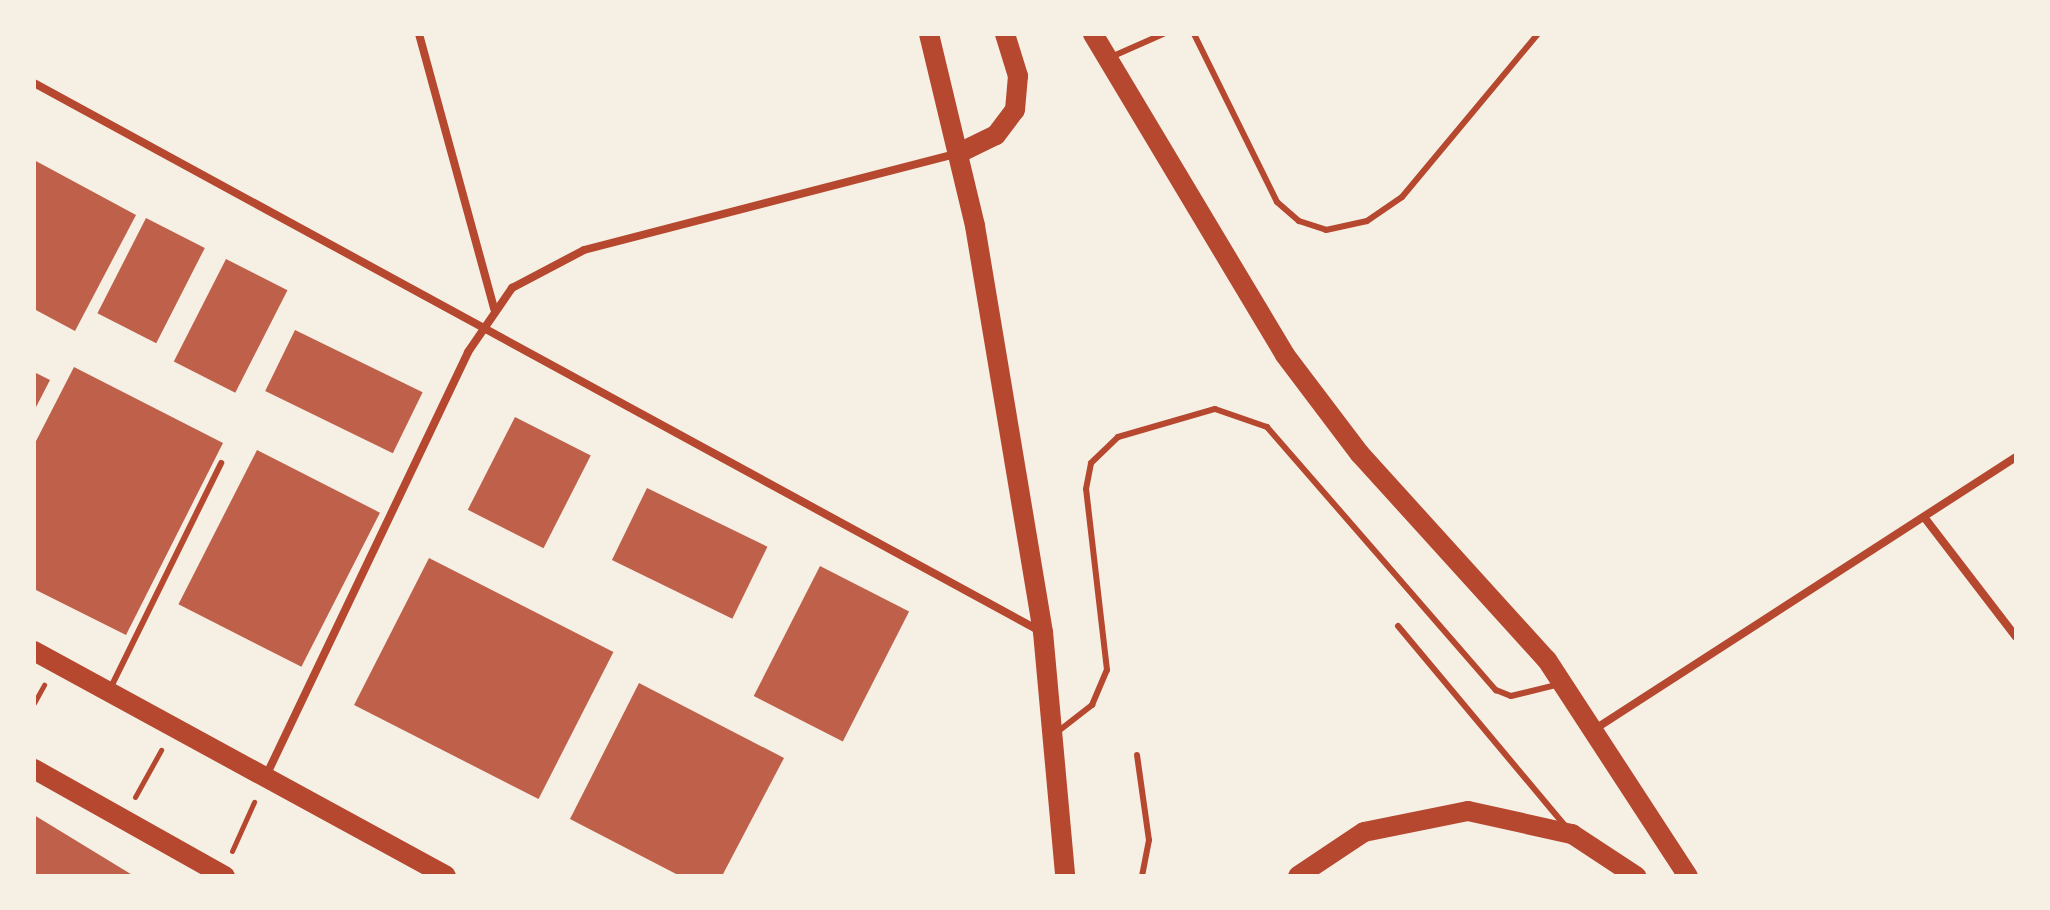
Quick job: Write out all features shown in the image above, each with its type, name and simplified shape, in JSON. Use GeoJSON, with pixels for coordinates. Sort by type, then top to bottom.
{"type":"FeatureCollection","features":[{"type":"Feature","properties":{"kind":"main road"},"geometry":{"type":"LineString","coordinates":[[929,34],[959,153],[1043,632],[1055,734],[1065,876]]}},
{"type":"Feature","properties":{"kind":"main road"},"geometry":{"type":"LineString","coordinates":[[959,153],[996,135],[1015,110],[1018,76],[1005,34]]}},
{"type":"Feature","properties":{"kind":"main road"},"geometry":{"type":"LineString","coordinates":[[1093,34],[1285,355],[1360,454],[1563,683],[1688,876]]}},
{"type":"Feature","properties":{"kind":"main road"},"geometry":{"type":"LineString","coordinates":[[34,651],[446,876]]}},
{"type":"Feature","properties":{"kind":"main road"},"geometry":{"type":"LineString","coordinates":[[34,769],[223,875]]}},
{"type":"Feature","properties":{"kind":"main road"},"geometry":{"type":"LineString","coordinates":[[1298,876],[1364,832],[1433,813],[1504,813],[1572,834],[1636,876]]}},
{"type":"Feature","properties":{"kind":"street"},"geometry":{"type":"LineString","coordinates":[[419,34],[494,309]]}},
{"type":"Feature","properties":{"kind":"street"},"geometry":{"type":"LineString","coordinates":[[34,83],[1043,632]]}},
{"type":"Feature","properties":{"kind":"street"},"geometry":{"type":"LineString","coordinates":[[265,779],[482,326],[494,309],[534,271],[584,250],[959,153]]}},
{"type":"Feature","properties":{"kind":"street"},"geometry":{"type":"LineString","coordinates":[[1595,729],[2016,457]]}},
{"type":"Feature","properties":{"kind":"street"},"geometry":{"type":"LineString","coordinates":[[1924,517],[2016,637]]}},
{"type":"Feature","properties":{"kind":"lane"},"geometry":{"type":"LineString","coordinates":[[1108,59],[1163,34]]}},
{"type":"Feature","properties":{"kind":"lane"},"geometry":{"type":"LineString","coordinates":[[1194,34],[1277,202],[1299,221],[1326,230],[1367,221],[1402,197],[1538,34]]}},
{"type":"Feature","properties":{"kind":"lane"},"geometry":{"type":"LineString","coordinates":[[1055,734],[1092,705],[1107,670],[1086,489],[1091,463],[1118,437],[1215,409],[1267,427],[1496,690],[1511,696],[1563,683]]}},
{"type":"Feature","properties":{"kind":"lane"},"geometry":{"type":"LineString","coordinates":[[109,692],[221,463]]}},
{"type":"Feature","properties":{"kind":"lane"},"geometry":{"type":"LineString","coordinates":[[1398,626],[1572,834]]}},
{"type":"Feature","properties":{"kind":"lane"},"geometry":{"type":"LineString","coordinates":[[1137,755],[1149,840],[1142,876]]}},
{"type":"Feature","properties":{"kind":"path"},"geometry":{"type":"LineString","coordinates":[[123,819],[173,728]]}},
{"type":"Feature","properties":{"kind":"path"},"geometry":{"type":"LineString","coordinates":[[223,875],[265,779]]}},
{"type":"Feature","properties":{"kind":"building"},"geometry":{"type":"Polygon","coordinates":[[[34,160],[136,215],[75,331],[34,309],[34,160]]]}},
{"type":"Feature","properties":{"kind":"building"},"geometry":{"type":"Polygon","coordinates":[[[146,218],[205,248],[156,343],[97,313],[146,218]]]}},
{"type":"Feature","properties":{"kind":"building"},"geometry":{"type":"Polygon","coordinates":[[[226,259],[287,290],[235,393],[174,361],[226,259]]]}},
{"type":"Feature","properties":{"kind":"building"},"geometry":{"type":"Polygon","coordinates":[[[295,330],[423,392],[393,453],[265,391],[295,330]]]}},
{"type":"Feature","properties":{"kind":"building"},"geometry":{"type":"Polygon","coordinates":[[[74,367],[223,443],[126,635],[34,589],[34,445],[74,367]]]}},
{"type":"Feature","properties":{"kind":"building"},"geometry":{"type":"Polygon","coordinates":[[[34,372],[50,380],[34,411],[34,372]]]}},
{"type":"Feature","properties":{"kind":"building"},"geometry":{"type":"Polygon","coordinates":[[[515,417],[591,456],[544,548],[468,510],[515,417]]]}},
{"type":"Feature","properties":{"kind":"building"},"geometry":{"type":"Polygon","coordinates":[[[257,450],[380,513],[301,667],[178,604],[257,450]]]}},
{"type":"Feature","properties":{"kind":"building"},"geometry":{"type":"Polygon","coordinates":[[[647,488],[767,547],[732,619],[612,560],[647,488]]]}},
{"type":"Feature","properties":{"kind":"building"},"geometry":{"type":"Polygon","coordinates":[[[429,558],[613,652],[539,799],[354,705],[429,558]]]}},
{"type":"Feature","properties":{"kind":"building"},"geometry":{"type":"Polygon","coordinates":[[[820,566],[909,611],[843,741],[754,696],[820,566]]]}},
{"type":"Feature","properties":{"kind":"building"},"geometry":{"type":"Polygon","coordinates":[[[639,683],[784,758],[722,876],[680,876],[570,819],[639,683]]]}},
{"type":"Feature","properties":{"kind":"building"},"geometry":{"type":"Polygon","coordinates":[[[34,815],[134,876],[34,876],[34,815]]]}}]}
